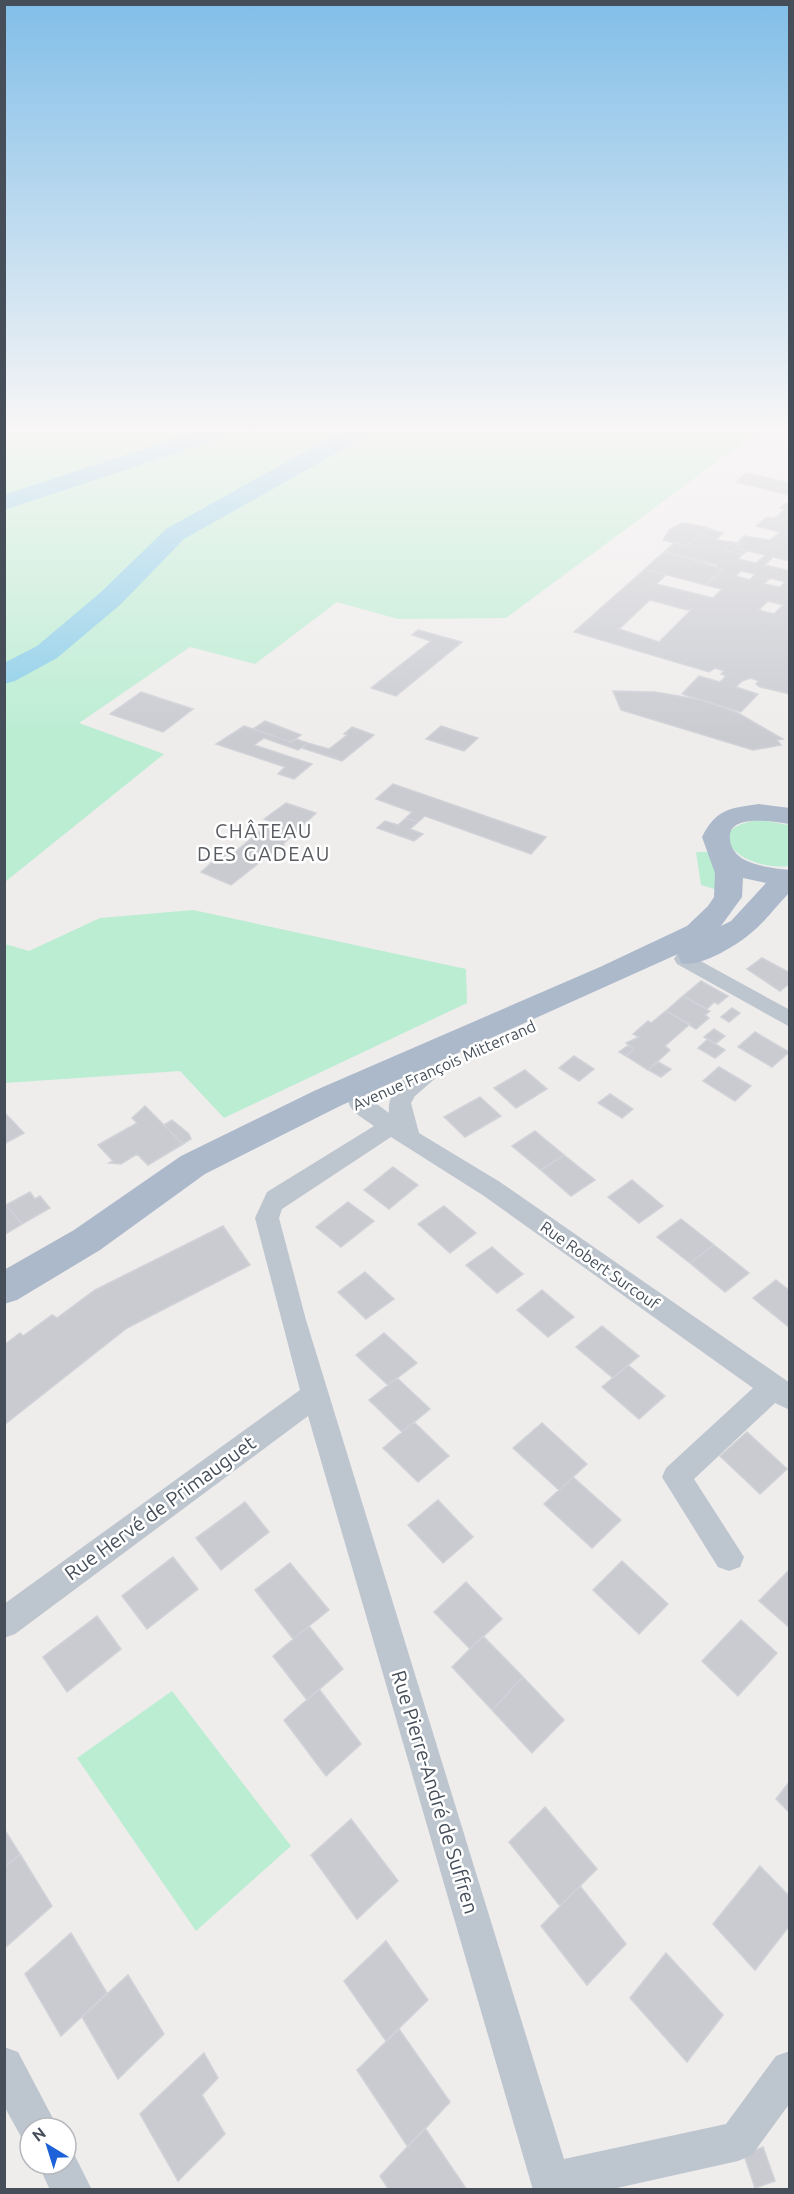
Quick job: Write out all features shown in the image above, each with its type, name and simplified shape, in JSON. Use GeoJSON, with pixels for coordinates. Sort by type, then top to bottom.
{"type":"FeatureCollection","features":[{"type":"Feature","properties":{"kind":"main road","name":"Avenue François Mitterrand"},"geometry":{"type":"LineString","coordinates":[[4,1289],[87,1240],[186,1192],[363,1093],[697,933],[719,912],[728,897],[729,873],[725,858],[715,846],[716,831],[723,822],[752,812],[787,814]]}},
{"type":"Feature","properties":{"kind":"main road"},"geometry":{"type":"LineString","coordinates":[[725,858],[754,874],[789,878]]}},
{"type":"Feature","properties":{"kind":"main road","name":"Avenue François Mitterrand"},"geometry":{"type":"LineString","coordinates":[[363,1093],[435,1070],[684,959],[741,927],[789,878]]}},
{"type":"Feature","properties":{"kind":"street"},"geometry":{"type":"LineString","coordinates":[[684,959],[789,1020]]}},
{"type":"Feature","properties":{"kind":"street"},"geometry":{"type":"LineString","coordinates":[[399,1131],[398,1103],[404,1093],[435,1070]]}},
{"type":"Feature","properties":{"kind":"street","name":"Rue Robert Surcouf"},"geometry":{"type":"LineString","coordinates":[[363,1093],[399,1131],[494,1190],[781,1393]]}},
{"type":"Feature","properties":{"kind":"street","name":"Rue Pierre-André de Suffren"},"geometry":{"type":"LineString","coordinates":[[399,1131],[276,1199],[268,1213],[293,1320],[552,2186]]}},
{"type":"Feature","properties":{"kind":"street"},"geometry":{"type":"LineString","coordinates":[[729,1557],[676,1477],[781,1393]]}},
{"type":"Feature","properties":{"kind":"street","name":"Rue Hervé de Primauguet"},"geometry":{"type":"LineString","coordinates":[[4,1623],[316,1394]]}},
{"type":"Feature","properties":{"kind":"street"},"geometry":{"type":"LineString","coordinates":[[4,2066],[31,2116]]}},
{"type":"Feature","properties":{"kind":"street"},"geometry":{"type":"LineString","coordinates":[[552,2186],[738,2141],[789,2070]]}},
{"type":"Feature","properties":{"kind":"street"},"geometry":{"type":"LineString","coordinates":[[64,2176],[72,2190]]}},
{"type":"Feature","properties":{"kind":"green space"},"geometry":{"type":"Polygon","coordinates":[[[5,534],[619,534],[506,618],[398,619],[337,602],[255,664],[190,647],[79,723],[164,754],[5,882],[5,534]]]}},
{"type":"Feature","properties":{"kind":"green space"},"geometry":{"type":"Polygon","coordinates":[[[760,820],[789,825],[789,866],[772,866],[756,862],[742,856],[732,848],[728,840],[730,831],[741,825],[760,820]]]}},
{"type":"Feature","properties":{"kind":"green space"},"geometry":{"type":"Polygon","coordinates":[[[696,852],[708,852],[718,866],[718,890],[701,885],[696,852]]]}},
{"type":"Feature","properties":{"kind":"green space"},"geometry":{"type":"Polygon","coordinates":[[[193,910],[466,969],[467,1003],[224,1118],[180,1071],[5,1083],[5,944],[29,951],[100,918],[193,910]]]}},
{"type":"Feature","properties":{"kind":"green space"},"geometry":{"type":"Polygon","coordinates":[[[172,1691],[291,1846],[196,1931],[77,1758],[172,1691]]]}},
{"type":"Feature","properties":{"kind":"building"},"geometry":{"type":"Polygon","coordinates":[[[666,534],[700,534],[687,546],[663,540],[666,534]]]}},
{"type":"Feature","properties":{"kind":"building"},"geometry":{"type":"Polygon","coordinates":[[[700,534],[722,534],[716,540],[732,542],[724,550],[743,554],[738,559],[756,563],[765,555],[736,548],[741,543],[738,542],[744,536],[770,540],[777,534],[790,534],[790,561],[773,557],[765,565],[790,571],[790,694],[760,687],[756,684],[759,681],[751,678],[742,681],[736,687],[758,694],[741,712],[682,694],[699,676],[720,682],[726,676],[721,674],[724,671],[715,668],[709,672],[574,632],[645,569],[666,575],[656,584],[713,598],[722,589],[705,585],[723,569],[666,552],[676,543],[687,546],[700,534]],[[741,571],[736,576],[750,580],[755,574],[741,571]],[[770,578],[764,584],[780,587],[785,582],[770,578]],[[650,600],[619,629],[659,642],[692,609],[687,610],[650,600]],[[768,601],[759,610],[774,614],[783,605],[768,601]]]}},
{"type":"Feature","properties":{"kind":"building"},"geometry":{"type":"Polygon","coordinates":[[[732,542],[739,544],[736,548],[747,551],[743,554],[724,550],[732,542]]]}},
{"type":"Feature","properties":{"kind":"building"},"geometry":{"type":"Polygon","coordinates":[[[676,543],[666,552],[717,565],[716,567],[723,569],[722,572],[705,585],[645,569],[676,543]]]}},
{"type":"Feature","properties":{"kind":"building"},"geometry":{"type":"Polygon","coordinates":[[[418,630],[462,642],[396,696],[371,688],[431,641],[412,635],[418,630]]]}},
{"type":"Feature","properties":{"kind":"building"},"geometry":{"type":"Polygon","coordinates":[[[613,691],[655,692],[702,700],[738,713],[783,739],[777,740],[781,745],[753,750],[621,710],[613,691]]]}},
{"type":"Feature","properties":{"kind":"building"},"geometry":{"type":"Polygon","coordinates":[[[141,692],[193,709],[163,732],[110,714],[141,692]]]}},
{"type":"Feature","properties":{"kind":"building"},"geometry":{"type":"Polygon","coordinates":[[[265,721],[301,735],[291,742],[253,729],[265,721]]]}},
{"type":"Feature","properties":{"kind":"building"},"geometry":{"type":"Polygon","coordinates":[[[244,726],[291,742],[296,739],[308,743],[298,750],[264,738],[254,745],[312,764],[294,779],[278,774],[285,767],[216,744],[244,726]]]}},
{"type":"Feature","properties":{"kind":"building"},"geometry":{"type":"Polygon","coordinates":[[[441,726],[478,738],[464,751],[426,739],[441,726]]]}},
{"type":"Feature","properties":{"kind":"building"},"geometry":{"type":"Polygon","coordinates":[[[352,727],[374,735],[342,761],[302,748],[308,743],[329,749],[347,735],[344,734],[352,727]]]}},
{"type":"Feature","properties":{"kind":"building"},"geometry":{"type":"Polygon","coordinates":[[[393,784],[546,837],[531,854],[425,816],[418,822],[406,818],[412,812],[376,799],[393,784]]]}},
{"type":"Feature","properties":{"kind":"building"},"geometry":{"type":"Polygon","coordinates":[[[286,803],[316,813],[284,843],[284,849],[274,851],[231,885],[201,872],[227,849],[235,852],[271,822],[264,819],[286,803]]]}},
{"type":"Feature","properties":{"kind":"building"},"geometry":{"type":"Polygon","coordinates":[[[406,818],[418,822],[410,829],[423,834],[414,841],[377,828],[385,821],[398,825],[406,818]]]}},
{"type":"Feature","properties":{"kind":"building"},"geometry":{"type":"Polygon","coordinates":[[[762,958],[790,973],[790,983],[780,991],[747,969],[762,958]]]}},
{"type":"Feature","properties":{"kind":"building"},"geometry":{"type":"Polygon","coordinates":[[[701,981],[728,996],[718,1004],[714,1002],[707,1009],[683,996],[701,981]]]}},
{"type":"Feature","properties":{"kind":"building"},"geometry":{"type":"Polygon","coordinates":[[[683,996],[710,1011],[705,1015],[709,1018],[696,1029],[666,1011],[683,996]]]}},
{"type":"Feature","properties":{"kind":"building"},"geometry":{"type":"Polygon","coordinates":[[[732,1008],[740,1013],[729,1022],[721,1017],[732,1008]]]}},
{"type":"Feature","properties":{"kind":"building"},"geometry":{"type":"Polygon","coordinates":[[[666,1011],[690,1024],[665,1046],[670,1050],[648,1070],[626,1056],[634,1049],[626,1043],[639,1037],[633,1034],[648,1021],[651,1023],[666,1011]]]}},
{"type":"Feature","properties":{"kind":"building"},"geometry":{"type":"Polygon","coordinates":[[[714,1029],[725,1036],[715,1044],[704,1037],[714,1029]]]}},
{"type":"Feature","properties":{"kind":"building"},"geometry":{"type":"Polygon","coordinates":[[[755,1032],[789,1052],[772,1067],[738,1047],[755,1032]]]}},
{"type":"Feature","properties":{"kind":"building"},"geometry":{"type":"Polygon","coordinates":[[[708,1039],[725,1050],[715,1058],[698,1048],[708,1039]]]}},
{"type":"Feature","properties":{"kind":"building"},"geometry":{"type":"Polygon","coordinates":[[[629,1045],[634,1049],[626,1056],[619,1052],[629,1045]]]}},
{"type":"Feature","properties":{"kind":"building"},"geometry":{"type":"Polygon","coordinates":[[[574,1056],[594,1069],[579,1081],[559,1068],[574,1056]]]}},
{"type":"Feature","properties":{"kind":"building"},"geometry":{"type":"Polygon","coordinates":[[[658,1062],[671,1069],[661,1077],[648,1070],[658,1062]]]}},
{"type":"Feature","properties":{"kind":"building"},"geometry":{"type":"Polygon","coordinates":[[[719,1067],[751,1086],[735,1101],[703,1081],[719,1067]]]}},
{"type":"Feature","properties":{"kind":"building"},"geometry":{"type":"Polygon","coordinates":[[[525,1070],[547,1089],[516,1108],[494,1088],[525,1070]]]}},
{"type":"Feature","properties":{"kind":"building"},"geometry":{"type":"Polygon","coordinates":[[[610,1094],[633,1109],[622,1118],[598,1103],[610,1094]]]}},
{"type":"Feature","properties":{"kind":"building"},"geometry":{"type":"Polygon","coordinates":[[[480,1097],[501,1116],[465,1137],[444,1117],[480,1097]]]}},
{"type":"Feature","properties":{"kind":"building"},"geometry":{"type":"Polygon","coordinates":[[[145,1106],[183,1144],[148,1165],[137,1154],[121,1164],[109,1163],[113,1161],[98,1145],[137,1123],[132,1118],[145,1106]]]}},
{"type":"Feature","properties":{"kind":"building"},"geometry":{"type":"Polygon","coordinates":[[[4,1112],[24,1133],[4,1144],[4,1112]]]}},
{"type":"Feature","properties":{"kind":"building"},"geometry":{"type":"Polygon","coordinates":[[[172,1120],[189,1134],[191,1139],[183,1144],[164,1125],[172,1120]]]}},
{"type":"Feature","properties":{"kind":"building"},"geometry":{"type":"Polygon","coordinates":[[[535,1131],[564,1155],[541,1170],[512,1146],[535,1131]]]}},
{"type":"Feature","properties":{"kind":"building"},"geometry":{"type":"Polygon","coordinates":[[[564,1155],[595,1180],[571,1196],[541,1170],[564,1155]]]}},
{"type":"Feature","properties":{"kind":"building"},"geometry":{"type":"Polygon","coordinates":[[[393,1167],[418,1185],[389,1209],[364,1190],[393,1167]]]}},
{"type":"Feature","properties":{"kind":"building"},"geometry":{"type":"Polygon","coordinates":[[[632,1180],[663,1206],[639,1223],[608,1197],[632,1180]]]}},
{"type":"Feature","properties":{"kind":"building"},"geometry":{"type":"Polygon","coordinates":[[[30,1192],[35,1199],[40,1196],[50,1208],[22,1224],[6,1205],[30,1192]]]}},
{"type":"Feature","properties":{"kind":"building"},"geometry":{"type":"Polygon","coordinates":[[[348,1202],[374,1221],[341,1247],[316,1227],[348,1202]]]}},
{"type":"Feature","properties":{"kind":"building"},"geometry":{"type":"Polygon","coordinates":[[[6,1205],[22,1224],[4,1235],[4,1206],[6,1205]]]}},
{"type":"Feature","properties":{"kind":"building"},"geometry":{"type":"Polygon","coordinates":[[[444,1206],[476,1233],[450,1253],[418,1224],[444,1206]]]}},
{"type":"Feature","properties":{"kind":"building"},"geometry":{"type":"Polygon","coordinates":[[[681,1219],[714,1245],[690,1263],[657,1237],[681,1219]]]}},
{"type":"Feature","properties":{"kind":"building"},"geometry":{"type":"Polygon","coordinates":[[[223,1226],[250,1265],[127,1328],[4,1425],[4,1345],[20,1333],[23,1336],[52,1315],[57,1318],[95,1290],[223,1226]]]}},
{"type":"Feature","properties":{"kind":"building"},"geometry":{"type":"Polygon","coordinates":[[[714,1245],[749,1273],[725,1292],[690,1263],[714,1245]]]}},
{"type":"Feature","properties":{"kind":"building"},"geometry":{"type":"Polygon","coordinates":[[[492,1247],[523,1274],[497,1293],[466,1265],[492,1247]]]}},
{"type":"Feature","properties":{"kind":"building"},"geometry":{"type":"Polygon","coordinates":[[[365,1272],[394,1299],[366,1319],[338,1292],[365,1272]]]}},
{"type":"Feature","properties":{"kind":"building"},"geometry":{"type":"Polygon","coordinates":[[[776,1280],[790,1291],[790,1328],[753,1298],[776,1280]]]}},
{"type":"Feature","properties":{"kind":"building"},"geometry":{"type":"Polygon","coordinates":[[[542,1290],[574,1317],[548,1337],[517,1310],[542,1290]]]}},
{"type":"Feature","properties":{"kind":"building"},"geometry":{"type":"Polygon","coordinates":[[[602,1326],[639,1356],[613,1378],[576,1347],[602,1326]]]}},
{"type":"Feature","properties":{"kind":"building"},"geometry":{"type":"Polygon","coordinates":[[[384,1333],[417,1363],[388,1385],[356,1355],[384,1333]]]}},
{"type":"Feature","properties":{"kind":"building"},"geometry":{"type":"Polygon","coordinates":[[[628,1365],[665,1396],[639,1419],[602,1387],[628,1365]]]}},
{"type":"Feature","properties":{"kind":"building"},"geometry":{"type":"Polygon","coordinates":[[[397,1378],[430,1409],[402,1432],[369,1400],[397,1378]]]}},
{"type":"Feature","properties":{"kind":"building"},"geometry":{"type":"Polygon","coordinates":[[[414,1422],[449,1456],[418,1482],[383,1448],[414,1422]]]}},
{"type":"Feature","properties":{"kind":"building"},"geometry":{"type":"Polygon","coordinates":[[[542,1423],[587,1464],[559,1490],[513,1448],[542,1423]]]}},
{"type":"Feature","properties":{"kind":"building"},"geometry":{"type":"Polygon","coordinates":[[[747,1432],[787,1469],[760,1494],[720,1456],[747,1432]]]}},
{"type":"Feature","properties":{"kind":"building"},"geometry":{"type":"Polygon","coordinates":[[[573,1477],[621,1520],[592,1548],[544,1504],[573,1477]]]}},
{"type":"Feature","properties":{"kind":"building"},"geometry":{"type":"Polygon","coordinates":[[[438,1500],[473,1537],[443,1563],[408,1525],[438,1500]]]}},
{"type":"Feature","properties":{"kind":"building"},"geometry":{"type":"Polygon","coordinates":[[[245,1502],[269,1532],[221,1570],[196,1538],[245,1502]]]}},
{"type":"Feature","properties":{"kind":"building"},"geometry":{"type":"Polygon","coordinates":[[[173,1557],[198,1589],[147,1629],[122,1596],[173,1557]]]}},
{"type":"Feature","properties":{"kind":"building"},"geometry":{"type":"Polygon","coordinates":[[[622,1561],[668,1604],[639,1634],[593,1590],[622,1561]]]}},
{"type":"Feature","properties":{"kind":"building"},"geometry":{"type":"Polygon","coordinates":[[[290,1563],[329,1610],[293,1639],[255,1590],[290,1563]]]}},
{"type":"Feature","properties":{"kind":"building"},"geometry":{"type":"Polygon","coordinates":[[[790,1569],[790,1628],[759,1601],[790,1569]]]}},
{"type":"Feature","properties":{"kind":"building"},"geometry":{"type":"Polygon","coordinates":[[[466,1582],[502,1619],[470,1649],[434,1612],[466,1582]]]}},
{"type":"Feature","properties":{"kind":"building"},"geometry":{"type":"Polygon","coordinates":[[[97,1616],[121,1649],[67,1692],[43,1657],[97,1616]]]}},
{"type":"Feature","properties":{"kind":"building"},"geometry":{"type":"Polygon","coordinates":[[[741,1620],[777,1653],[738,1696],[702,1661],[741,1620]]]}},
{"type":"Feature","properties":{"kind":"building"},"geometry":{"type":"Polygon","coordinates":[[[309,1626],[343,1669],[307,1700],[273,1656],[309,1626]]]}},
{"type":"Feature","properties":{"kind":"building"},"geometry":{"type":"Polygon","coordinates":[[[483,1636],[523,1677],[492,1710],[452,1667],[483,1636]]]}},
{"type":"Feature","properties":{"kind":"building"},"geometry":{"type":"Polygon","coordinates":[[[523,1677],[564,1720],[532,1753],[492,1710],[523,1677]]]}},
{"type":"Feature","properties":{"kind":"building"},"geometry":{"type":"Polygon","coordinates":[[[319,1689],[361,1744],[326,1776],[284,1720],[319,1689]]]}},
{"type":"Feature","properties":{"kind":"building"},"geometry":{"type":"Polygon","coordinates":[[[790,1781],[790,1813],[776,1799],[790,1781]]]}},
{"type":"Feature","properties":{"kind":"building"},"geometry":{"type":"Polygon","coordinates":[[[545,1807],[597,1869],[560,1906],[509,1842],[545,1807]]]}},
{"type":"Feature","properties":{"kind":"building"},"geometry":{"type":"Polygon","coordinates":[[[351,1819],[398,1881],[357,1919],[311,1855],[351,1819]]]}},
{"type":"Feature","properties":{"kind":"building"},"geometry":{"type":"Polygon","coordinates":[[[4,1829],[20,1854],[4,1868],[4,1829]]]}},
{"type":"Feature","properties":{"kind":"building"},"geometry":{"type":"Polygon","coordinates":[[[20,1854],[52,1906],[7,1946],[4,1941],[4,1868],[20,1854]]]}},
{"type":"Feature","properties":{"kind":"building"},"geometry":{"type":"Polygon","coordinates":[[[760,1866],[790,1897],[790,1925],[755,1970],[713,1924],[760,1866]]]}},
{"type":"Feature","properties":{"kind":"building"},"geometry":{"type":"Polygon","coordinates":[[[580,1886],[626,1944],[587,1985],[541,1926],[580,1886]]]}},
{"type":"Feature","properties":{"kind":"building"},"geometry":{"type":"Polygon","coordinates":[[[71,1933],[107,1993],[61,2036],[25,1974],[71,1933]]]}},
{"type":"Feature","properties":{"kind":"building"},"geometry":{"type":"Polygon","coordinates":[[[386,1941],[428,2000],[386,2041],[344,1981],[386,1941]]]}},
{"type":"Feature","properties":{"kind":"building"},"geometry":{"type":"Polygon","coordinates":[[[666,1953],[723,2015],[687,2062],[630,1998],[666,1953]]]}},
{"type":"Feature","properties":{"kind":"building"},"geometry":{"type":"Polygon","coordinates":[[[128,1975],[164,2034],[118,2079],[82,2017],[128,1975]]]}},
{"type":"Feature","properties":{"kind":"building"},"geometry":{"type":"Polygon","coordinates":[[[399,2029],[450,2102],[408,2147],[357,2070],[399,2029]]]}},
{"type":"Feature","properties":{"kind":"building"},"geometry":{"type":"Polygon","coordinates":[[[204,2053],[218,2078],[202,2095],[225,2134],[178,2181],[140,2114],[204,2053]]]}},
{"type":"Feature","properties":{"kind":"building"},"geometry":{"type":"Polygon","coordinates":[[[425,2128],[467,2190],[389,2190],[380,2176],[425,2128]]]}},
{"type":"Feature","properties":{"kind":"building"},"geometry":{"type":"Polygon","coordinates":[[[763,2147],[775,2181],[755,2188],[744,2155],[763,2147]]]}},
{"type":"Feature","properties":{"kind":"waterway"},"geometry":{"type":"LineString","coordinates":[[4,675],[47,652],[111,598],[175,534]]}},
{"type":"Feature","properties":{"kind":"district","name":"CHÂTEAU DES GADEAU"},"geometry":{"type":"Point","coordinates":[264,842]}}]}
